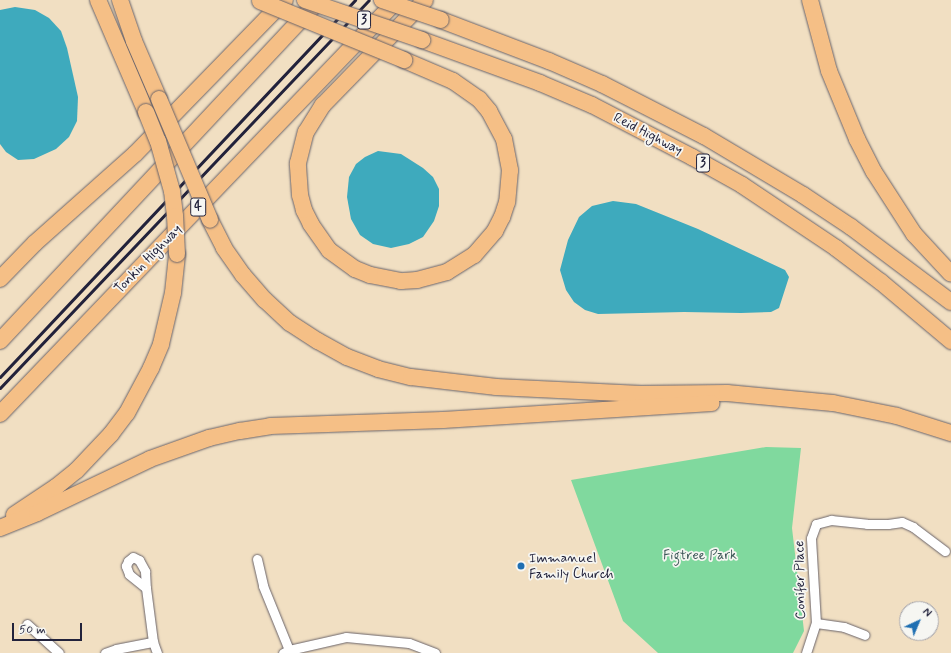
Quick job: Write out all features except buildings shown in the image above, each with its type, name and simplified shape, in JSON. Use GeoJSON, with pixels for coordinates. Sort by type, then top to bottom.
{"type":"FeatureCollection","features":[{"type":"Feature","properties":{"kind":"highway"},"geometry":{"type":"LineString","coordinates":[[0,524],[56,487],[76,471],[112,434],[127,413],[151,368],[161,344],[173,294],[177,254],[176,216],[172,190],[158,141],[98,0]]}},
{"type":"Feature","properties":{"kind":"highway"},"geometry":{"type":"LineString","coordinates":[[120,0],[134,41],[210,220],[224,248],[243,275],[265,300],[285,318],[318,342],[347,357],[378,369],[411,377],[496,386],[641,394],[727,393],[833,403],[897,416],[951,433]]}},
{"type":"Feature","properties":{"kind":"highway"},"geometry":{"type":"LineString","coordinates":[[0,279],[35,243],[134,154],[285,0]]}},
{"type":"Feature","properties":{"kind":"highway","name":"Reid Highway"},"geometry":{"type":"LineString","coordinates":[[305,0],[422,40],[540,83],[623,121],[692,157],[742,185],[836,248],[881,282],[951,341]]}},
{"type":"Feature","properties":{"kind":"highway"},"geometry":{"type":"LineString","coordinates":[[0,341],[319,0]]}},
{"type":"Feature","properties":{"kind":"highway","name":"3"},"geometry":{"type":"LineString","coordinates":[[382,0],[443,18]]}},
{"type":"Feature","properties":{"kind":"highway","name":"Tonkin Highway"},"geometry":{"type":"LineString","coordinates":[[0,414],[397,0]]}},
{"type":"Feature","properties":{"kind":"highway"},"geometry":{"type":"LineString","coordinates":[[409,0],[443,18]]}},
{"type":"Feature","properties":{"kind":"highway"},"geometry":{"type":"LineString","coordinates":[[258,1],[404,60],[453,81],[479,99],[494,118],[504,139],[510,170],[507,202],[502,217],[490,237],[474,255],[447,272],[417,280],[401,281],[385,279],[360,271],[329,250],[310,224],[304,210],[300,195],[298,163],[306,132],[323,106],[426,0]]}},
{"type":"Feature","properties":{"kind":"highway"},"geometry":{"type":"LineString","coordinates":[[810,0],[829,71],[857,139],[874,172],[914,234],[951,274]]}},
{"type":"Feature","properties":{"kind":"highway","name":"Reid Highway"},"geometry":{"type":"LineString","coordinates":[[443,18],[549,61],[628,97],[704,136],[754,165],[851,227],[951,302]]}},
{"type":"Feature","properties":{"kind":"highway"},"geometry":{"type":"LineString","coordinates":[[0,528],[37,514],[150,459],[202,441],[240,431],[270,426],[443,420],[781,399]]}},
{"type":"Feature","properties":{"kind":"street","name":"Conifer Place"},"geometry":{"type":"LineString","coordinates":[[806,653],[816,623],[811,538],[816,524],[832,520],[867,524],[902,522],[912,527],[945,551]]}},
{"type":"Feature","properties":{"kind":"street"},"geometry":{"type":"LineString","coordinates":[[257,559],[263,586],[286,651],[346,637],[408,643],[435,653]]}},
{"type":"Feature","properties":{"kind":"street"},"geometry":{"type":"LineString","coordinates":[[146,588],[153,642],[157,653]]}},
{"type":"Feature","properties":{"kind":"street"},"geometry":{"type":"LineString","coordinates":[[816,623],[844,626],[865,635]]}},
{"type":"Feature","properties":{"kind":"street"},"geometry":{"type":"LineString","coordinates":[[27,624],[59,653]]}},
{"type":"Feature","properties":{"kind":"street"},"geometry":{"type":"LineString","coordinates":[[106,653],[116,649],[153,642]]}},
{"type":"Feature","properties":{"kind":"green space","name":"Figtree Park"},"geometry":{"type":"Polygon","coordinates":[[[766,447],[801,448],[792,528],[804,631],[793,653],[658,653],[623,621],[571,480],[766,447]]]}},
{"type":"Feature","properties":{"kind":"water"},"geometry":{"type":"Polygon","coordinates":[[[15,7],[35,10],[49,18],[61,31],[67,48],[78,97],[77,121],[69,137],[56,149],[34,159],[18,160],[6,152],[0,144],[0,10],[15,7]]]}},
{"type":"Feature","properties":{"kind":"water"},"geometry":{"type":"Polygon","coordinates":[[[378,151],[401,154],[423,168],[433,177],[439,189],[439,206],[434,221],[423,237],[409,244],[391,248],[373,244],[360,235],[351,219],[347,197],[349,177],[356,164],[365,157],[378,151]]]}},
{"type":"Feature","properties":{"kind":"water"},"geometry":{"type":"Polygon","coordinates":[[[613,201],[636,204],[698,229],[785,270],[789,277],[779,308],[771,312],[741,313],[684,312],[598,314],[585,310],[574,302],[566,290],[560,270],[568,240],[579,217],[592,206],[613,201]]]}},
{"type":"Feature","properties":{"kind":"railway"},"geometry":{"type":"LineString","coordinates":[[0,377],[355,0]]}},
{"type":"Feature","properties":{"kind":"railway"},"geometry":{"type":"LineString","coordinates":[[0,388],[369,0]]}},
{"type":"Feature","properties":{"kind":"place","name":"Immanuel Family Church"},"geometry":{"type":"Point","coordinates":[521,566]}}]}
